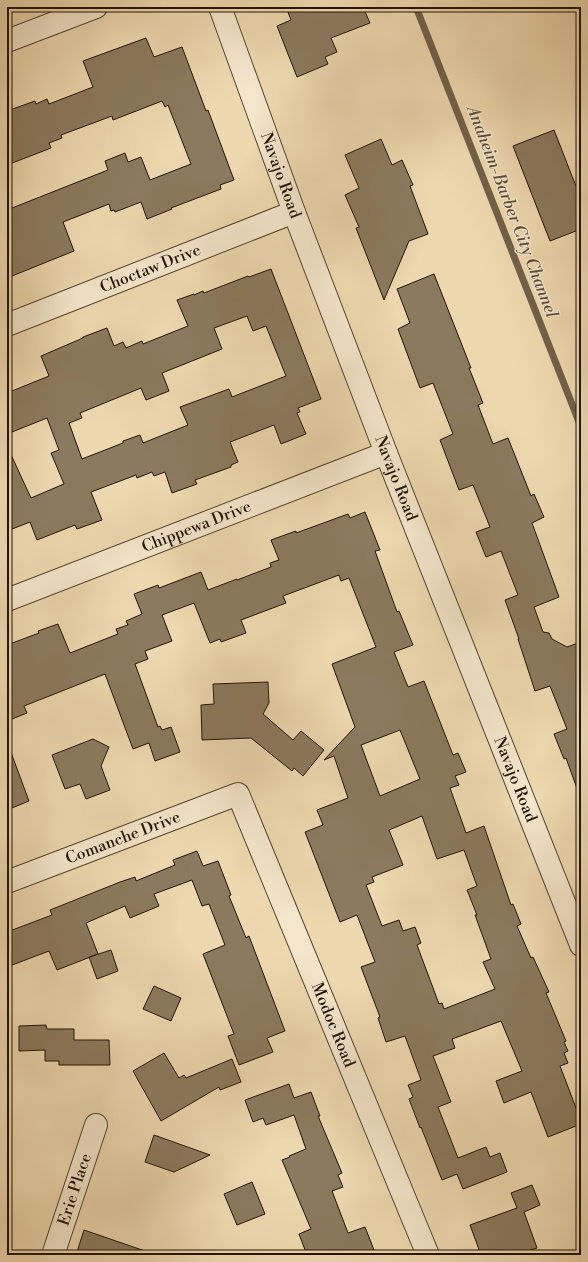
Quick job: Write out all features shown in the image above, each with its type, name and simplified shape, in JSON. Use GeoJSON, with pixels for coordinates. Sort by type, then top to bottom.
{"type":"FeatureCollection","features":[{"type":"Feature","properties":{"kind":"street"},"geometry":{"type":"LineString","coordinates":[[7,41],[96,7]]}},
{"type":"Feature","properties":{"kind":"street","name":"Navajo Road"},"geometry":{"type":"LineString","coordinates":[[220,7],[294,212],[386,454],[581,945]]}},
{"type":"Feature","properties":{"kind":"street","name":"Choctaw Drive"},"geometry":{"type":"LineString","coordinates":[[7,325],[294,212]]}},
{"type":"Feature","properties":{"kind":"street","name":"Chippewa Drive"},"geometry":{"type":"LineString","coordinates":[[7,600],[386,454]]}},
{"type":"Feature","properties":{"kind":"street","name":"Comanche Drive"},"geometry":{"type":"LineString","coordinates":[[7,882],[238,794]]}},
{"type":"Feature","properties":{"kind":"street","name":"Modoc Road"},"geometry":{"type":"LineString","coordinates":[[238,794],[428,1255]]}},
{"type":"Feature","properties":{"kind":"street","name":"Erie Place"},"geometry":{"type":"LineString","coordinates":[[53,1255],[96,1125]]}},
{"type":"Feature","properties":{"kind":"building"},"geometry":{"type":"Polygon","coordinates":[[[286,7],[363,7],[370,23],[331,38],[337,52],[325,57],[328,64],[297,77],[277,26],[291,20],[286,7]]]}},
{"type":"Feature","properties":{"kind":"building"},"geometry":{"type":"Polygon","coordinates":[[[146,38],[154,57],[182,47],[206,111],[208,110],[234,180],[220,185],[221,189],[147,219],[141,202],[115,212],[114,210],[111,211],[109,204],[63,222],[74,251],[7,278],[7,210],[108,170],[105,161],[125,153],[128,162],[141,157],[150,180],[191,164],[168,105],[165,107],[162,101],[113,120],[112,116],[61,135],[62,138],[49,143],[51,148],[7,165],[7,111],[35,101],[36,104],[47,99],[49,104],[93,87],[83,61],[146,38]]]}},
{"type":"Feature","properties":{"kind":"building"},"geometry":{"type":"Polygon","coordinates":[[[554,130],[581,199],[581,229],[550,241],[513,146],[554,130]]]}},
{"type":"Feature","properties":{"kind":"building"},"geometry":{"type":"Polygon","coordinates":[[[381,139],[392,165],[402,160],[413,185],[410,186],[428,234],[409,241],[384,300],[356,228],[359,227],[345,195],[359,188],[345,155],[381,139]]]}},
{"type":"Feature","properties":{"kind":"building"},"geometry":{"type":"Polygon","coordinates":[[[271,269],[321,399],[298,408],[300,412],[297,413],[306,434],[281,444],[274,425],[230,442],[238,462],[231,465],[231,467],[195,480],[197,484],[172,493],[165,472],[154,476],[152,472],[137,478],[136,475],[91,492],[102,520],[77,529],[75,525],[37,540],[30,522],[7,531],[7,446],[31,498],[64,484],[51,453],[59,450],[47,418],[7,434],[7,393],[49,376],[41,356],[107,328],[114,346],[123,342],[126,348],[142,341],[143,344],[188,326],[177,300],[203,291],[204,293],[248,276],[249,277],[271,269]],[[247,316],[214,328],[222,349],[162,373],[169,391],[146,400],[141,388],[80,413],[82,418],[69,423],[82,459],[140,435],[143,443],[188,425],[180,407],[229,389],[232,397],[286,376],[266,326],[253,331],[247,316]]]}},
{"type":"Feature","properties":{"kind":"building"},"geometry":{"type":"Polygon","coordinates":[[[434,274],[471,368],[469,368],[483,403],[478,405],[493,444],[508,438],[531,496],[534,494],[544,517],[532,523],[559,597],[534,607],[543,632],[549,633],[552,639],[567,647],[581,642],[581,793],[579,794],[566,758],[564,759],[554,734],[567,729],[550,686],[535,691],[505,600],[518,595],[501,551],[486,557],[476,532],[490,527],[473,485],[459,490],[440,440],[453,434],[433,383],[420,388],[398,329],[410,323],[397,289],[434,274]]]}},
{"type":"Feature","properties":{"kind":"building"},"geometry":{"type":"Polygon","coordinates":[[[365,512],[380,550],[375,551],[397,612],[399,611],[413,645],[394,652],[408,687],[424,681],[453,755],[458,753],[466,772],[455,776],[459,785],[450,788],[466,833],[484,826],[511,905],[513,904],[521,924],[517,926],[531,958],[533,957],[549,992],[546,993],[566,1041],[564,1042],[568,1051],[564,1053],[568,1063],[560,1066],[581,1121],[581,1124],[548,1137],[531,1092],[504,1103],[496,1081],[522,1071],[501,1021],[452,1039],[455,1048],[433,1056],[451,1102],[438,1107],[458,1158],[486,1147],[490,1157],[500,1153],[507,1172],[463,1189],[457,1174],[442,1180],[409,1099],[413,1097],[408,1085],[421,1080],[405,1036],[386,1042],[378,1018],[380,1017],[361,967],[375,962],[357,915],[340,922],[305,832],[323,825],[317,810],[348,798],[334,756],[324,760],[355,727],[332,664],[376,647],[349,578],[341,581],[339,575],[283,596],[286,603],[241,620],[246,633],[221,642],[220,639],[210,643],[194,603],[162,615],[172,641],[145,651],[148,659],[135,664],[158,727],[160,726],[162,730],[171,727],[180,752],[155,761],[149,743],[133,749],[105,674],[24,706],[27,713],[7,721],[7,645],[58,624],[70,653],[118,634],[116,629],[128,625],[126,621],[142,614],[134,594],[158,585],[159,588],[201,572],[208,590],[237,580],[271,567],[270,563],[279,560],[271,540],[296,531],[296,533],[348,514],[350,518],[365,512]],[[400,730],[361,745],[380,796],[420,779],[400,730]],[[422,816],[389,830],[403,865],[372,877],[374,882],[366,885],[382,926],[399,920],[403,931],[415,927],[421,943],[417,945],[439,1004],[442,1003],[444,1009],[495,989],[483,962],[491,959],[475,915],[477,915],[467,890],[477,886],[464,850],[437,859],[422,816]]]}},
{"type":"Feature","properties":{"kind":"building"},"geometry":{"type":"Polygon","coordinates":[[[268,682],[269,703],[263,714],[293,740],[301,731],[324,750],[303,776],[294,768],[292,771],[251,738],[202,740],[201,705],[214,704],[213,684],[268,682]]]}},
{"type":"Feature","properties":{"kind":"building"},"geometry":{"type":"Polygon","coordinates":[[[93,739],[109,747],[101,766],[110,790],[86,799],[80,784],[65,789],[52,755],[93,739]]]}},
{"type":"Feature","properties":{"kind":"building"},"geometry":{"type":"Polygon","coordinates":[[[7,747],[9,747],[29,801],[7,810],[7,747]]]}},
{"type":"Feature","properties":{"kind":"building"},"geometry":{"type":"Polygon","coordinates":[[[197,851],[203,866],[218,861],[231,895],[229,896],[246,938],[249,936],[285,1031],[267,1038],[273,1052],[239,1065],[228,1036],[234,1034],[203,954],[225,945],[209,904],[202,906],[192,880],[154,894],[159,906],[130,918],[125,906],[86,923],[98,954],[57,970],[49,951],[7,967],[7,932],[52,915],[50,910],[120,882],[135,877],[136,881],[175,865],[173,860],[197,851]]]}},
{"type":"Feature","properties":{"kind":"building"},"geometry":{"type":"Polygon","coordinates":[[[111,950],[118,971],[97,979],[89,957],[111,950]]]}},
{"type":"Feature","properties":{"kind":"building"},"geometry":{"type":"Polygon","coordinates":[[[154,986],[181,998],[171,1021],[143,1009],[154,986]]]}},
{"type":"Feature","properties":{"kind":"building"},"geometry":{"type":"Polygon","coordinates":[[[46,1025],[47,1029],[74,1029],[74,1040],[109,1040],[110,1065],[59,1065],[59,1061],[45,1061],[45,1050],[19,1051],[19,1026],[46,1025]]]}},
{"type":"Feature","properties":{"kind":"building"},"geometry":{"type":"Polygon","coordinates":[[[164,1053],[179,1078],[184,1075],[186,1078],[232,1059],[241,1082],[220,1090],[219,1087],[161,1121],[133,1071],[164,1053]]]}},
{"type":"Feature","properties":{"kind":"building"},"geometry":{"type":"Polygon","coordinates":[[[289,1084],[294,1098],[311,1092],[320,1116],[318,1116],[342,1173],[338,1175],[343,1187],[332,1191],[348,1233],[365,1227],[376,1255],[307,1255],[299,1234],[311,1229],[282,1160],[306,1149],[294,1115],[266,1125],[263,1118],[253,1122],[245,1100],[289,1084]]]}},
{"type":"Feature","properties":{"kind":"building"},"geometry":{"type":"Polygon","coordinates":[[[154,1135],[210,1155],[174,1172],[145,1162],[154,1135]]]}},
{"type":"Feature","properties":{"kind":"building"},"geometry":{"type":"Polygon","coordinates":[[[252,1182],[265,1214],[237,1225],[224,1194],[252,1182]]]}},
{"type":"Feature","properties":{"kind":"building"},"geometry":{"type":"Polygon","coordinates":[[[532,1185],[540,1205],[524,1212],[537,1248],[515,1255],[481,1255],[470,1225],[517,1208],[511,1193],[532,1185]]]}},
{"type":"Feature","properties":{"kind":"building"},"geometry":{"type":"Polygon","coordinates":[[[84,1230],[148,1252],[147,1255],[76,1255],[84,1230]]]}},
{"type":"Feature","properties":{"kind":"waterway","name":"Anaheim-Barber City Channel"},"geometry":{"type":"LineString","coordinates":[[416,7],[581,427]]}}]}
